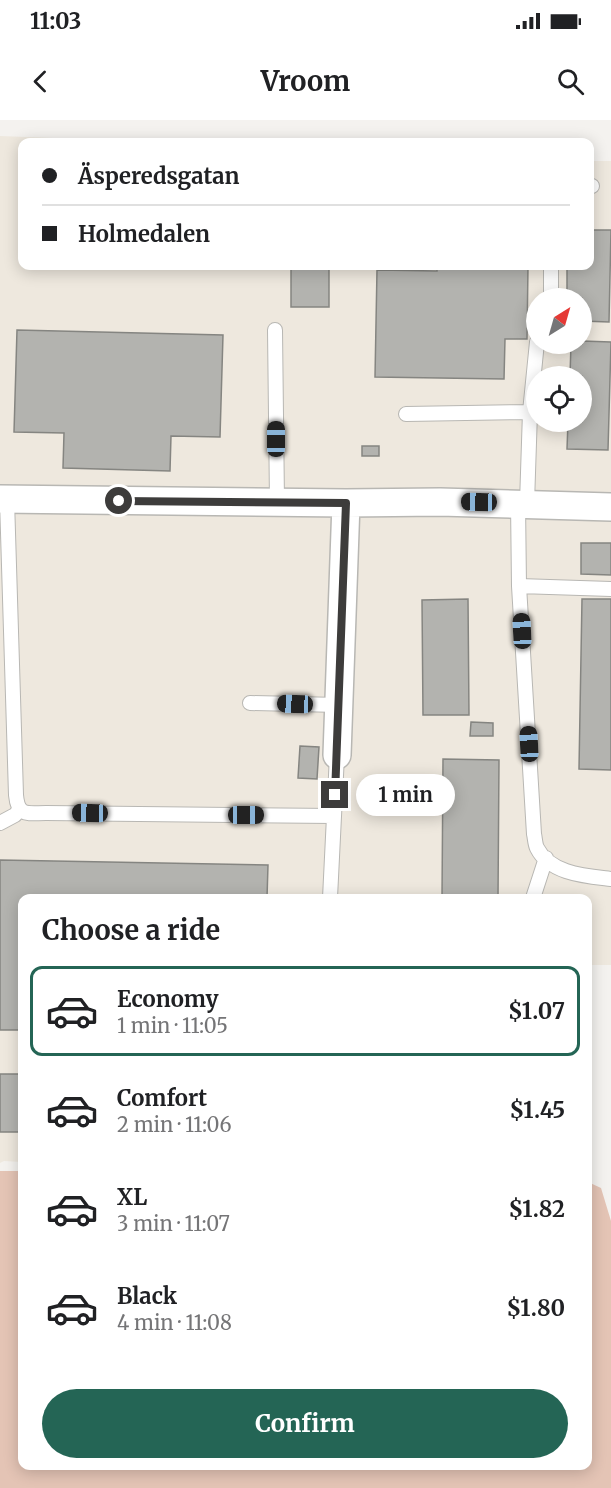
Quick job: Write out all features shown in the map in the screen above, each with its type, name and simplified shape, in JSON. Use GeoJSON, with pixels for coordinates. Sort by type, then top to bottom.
{"type":"FeatureCollection","features":[{"type":"Feature","properties":{"kind":"street"},"geometry":{"type":"LineString","coordinates":[[3,500],[522,503],[611,507]]}},
{"type":"Feature","properties":{"kind":"street"},"geometry":{"type":"LineString","coordinates":[[337,755],[346,503]]}},
{"type":"Feature","properties":{"kind":"lane"},"geometry":{"type":"LineString","coordinates":[[550,288],[551,270]]}},
{"type":"Feature","properties":{"kind":"lane"},"geometry":{"type":"LineString","coordinates":[[275,330],[277,502]]}},
{"type":"Feature","properties":{"kind":"lane"},"geometry":{"type":"LineString","coordinates":[[406,414],[526,412]]}},
{"type":"Feature","properties":{"kind":"lane"},"geometry":{"type":"LineString","coordinates":[[528,432],[522,503],[519,586],[534,834],[537,849],[557,867],[574,874],[611,879]]}},
{"type":"Feature","properties":{"kind":"lane"},"geometry":{"type":"LineString","coordinates":[[0,823],[15,815],[19,810],[16,795],[3,500]]}},
{"type":"Feature","properties":{"kind":"lane"},"geometry":{"type":"LineString","coordinates":[[519,586],[611,589]]}},
{"type":"Feature","properties":{"kind":"lane"},"geometry":{"type":"LineString","coordinates":[[250,703],[339,705]]}},
{"type":"Feature","properties":{"kind":"lane"},"geometry":{"type":"LineString","coordinates":[[330,894],[337,755]]}},
{"type":"Feature","properties":{"kind":"lane"},"geometry":{"type":"LineString","coordinates":[[19,810],[46,813],[334,816]]}},
{"type":"Feature","properties":{"kind":"lane"},"geometry":{"type":"LineString","coordinates":[[534,894],[546,858]]}},
{"type":"Feature","properties":{"kind":"shaded area"},"geometry":{"type":"Polygon","coordinates":[[[0,136],[53,138],[18,138],[18,270],[594,270],[594,161],[611,161],[611,965],[592,965],[592,894],[18,894],[18,1162],[0,1163],[0,136]]]}},
{"type":"Feature","properties":{"kind":"shaded area"},"geometry":{"type":"Polygon","coordinates":[[[0,1171],[18,1171],[18,1470],[592,1470],[592,1184],[601,1188],[611,1221],[611,1488],[0,1488],[0,1171]]]}},
{"type":"Feature","properties":{"kind":"building"},"geometry":{"type":"Polygon","coordinates":[[[594,230],[611,230],[609,322],[592,321],[592,288],[567,288],[567,270],[594,270],[594,230]]]}},
{"type":"Feature","properties":{"kind":"building"},"geometry":{"type":"Polygon","coordinates":[[[291,270],[329,270],[329,307],[291,307],[291,270]]]}},
{"type":"Feature","properties":{"kind":"building"},"geometry":{"type":"Polygon","coordinates":[[[377,270],[528,270],[526,339],[505,339],[504,379],[375,377],[377,270]]]}},
{"type":"Feature","properties":{"kind":"building"},"geometry":{"type":"Polygon","coordinates":[[[17,330],[223,335],[220,437],[171,436],[170,471],[63,468],[64,433],[14,432],[17,330]]]}},
{"type":"Feature","properties":{"kind":"building"},"geometry":{"type":"Polygon","coordinates":[[[592,341],[611,342],[608,450],[567,449],[568,432],[592,432],[592,366],[570,366],[571,354],[592,354],[592,341]]]}},
{"type":"Feature","properties":{"kind":"building"},"geometry":{"type":"Polygon","coordinates":[[[362,446],[379,446],[379,456],[362,456],[362,446]]]}},
{"type":"Feature","properties":{"kind":"building"},"geometry":{"type":"Polygon","coordinates":[[[581,543],[611,543],[611,575],[581,574],[581,543]]]}},
{"type":"Feature","properties":{"kind":"building"},"geometry":{"type":"Polygon","coordinates":[[[468,599],[469,715],[423,715],[422,600],[468,599]]]}},
{"type":"Feature","properties":{"kind":"building"},"geometry":{"type":"Polygon","coordinates":[[[582,599],[611,599],[611,770],[579,769],[582,599]]]}},
{"type":"Feature","properties":{"kind":"building"},"geometry":{"type":"Polygon","coordinates":[[[471,722],[493,723],[493,736],[470,736],[471,722]]]}},
{"type":"Feature","properties":{"kind":"building"},"geometry":{"type":"Polygon","coordinates":[[[300,746],[319,747],[317,779],[298,778],[300,746]]]}},
{"type":"Feature","properties":{"kind":"building"},"geometry":{"type":"Polygon","coordinates":[[[443,759],[499,760],[498,894],[442,894],[443,759]]]}},
{"type":"Feature","properties":{"kind":"building"},"geometry":{"type":"Polygon","coordinates":[[[0,860],[268,865],[267,894],[18,894],[18,1030],[0,1030],[0,860]]]}},
{"type":"Feature","properties":{"kind":"building"},"geometry":{"type":"Polygon","coordinates":[[[0,1074],[18,1074],[18,1132],[0,1132],[0,1074]]]}},
{"type":"Feature","properties":{"kind":"route"},"geometry":{"type":"LineString","coordinates":[[119,501],[346,503],[335,795]]}}]}
